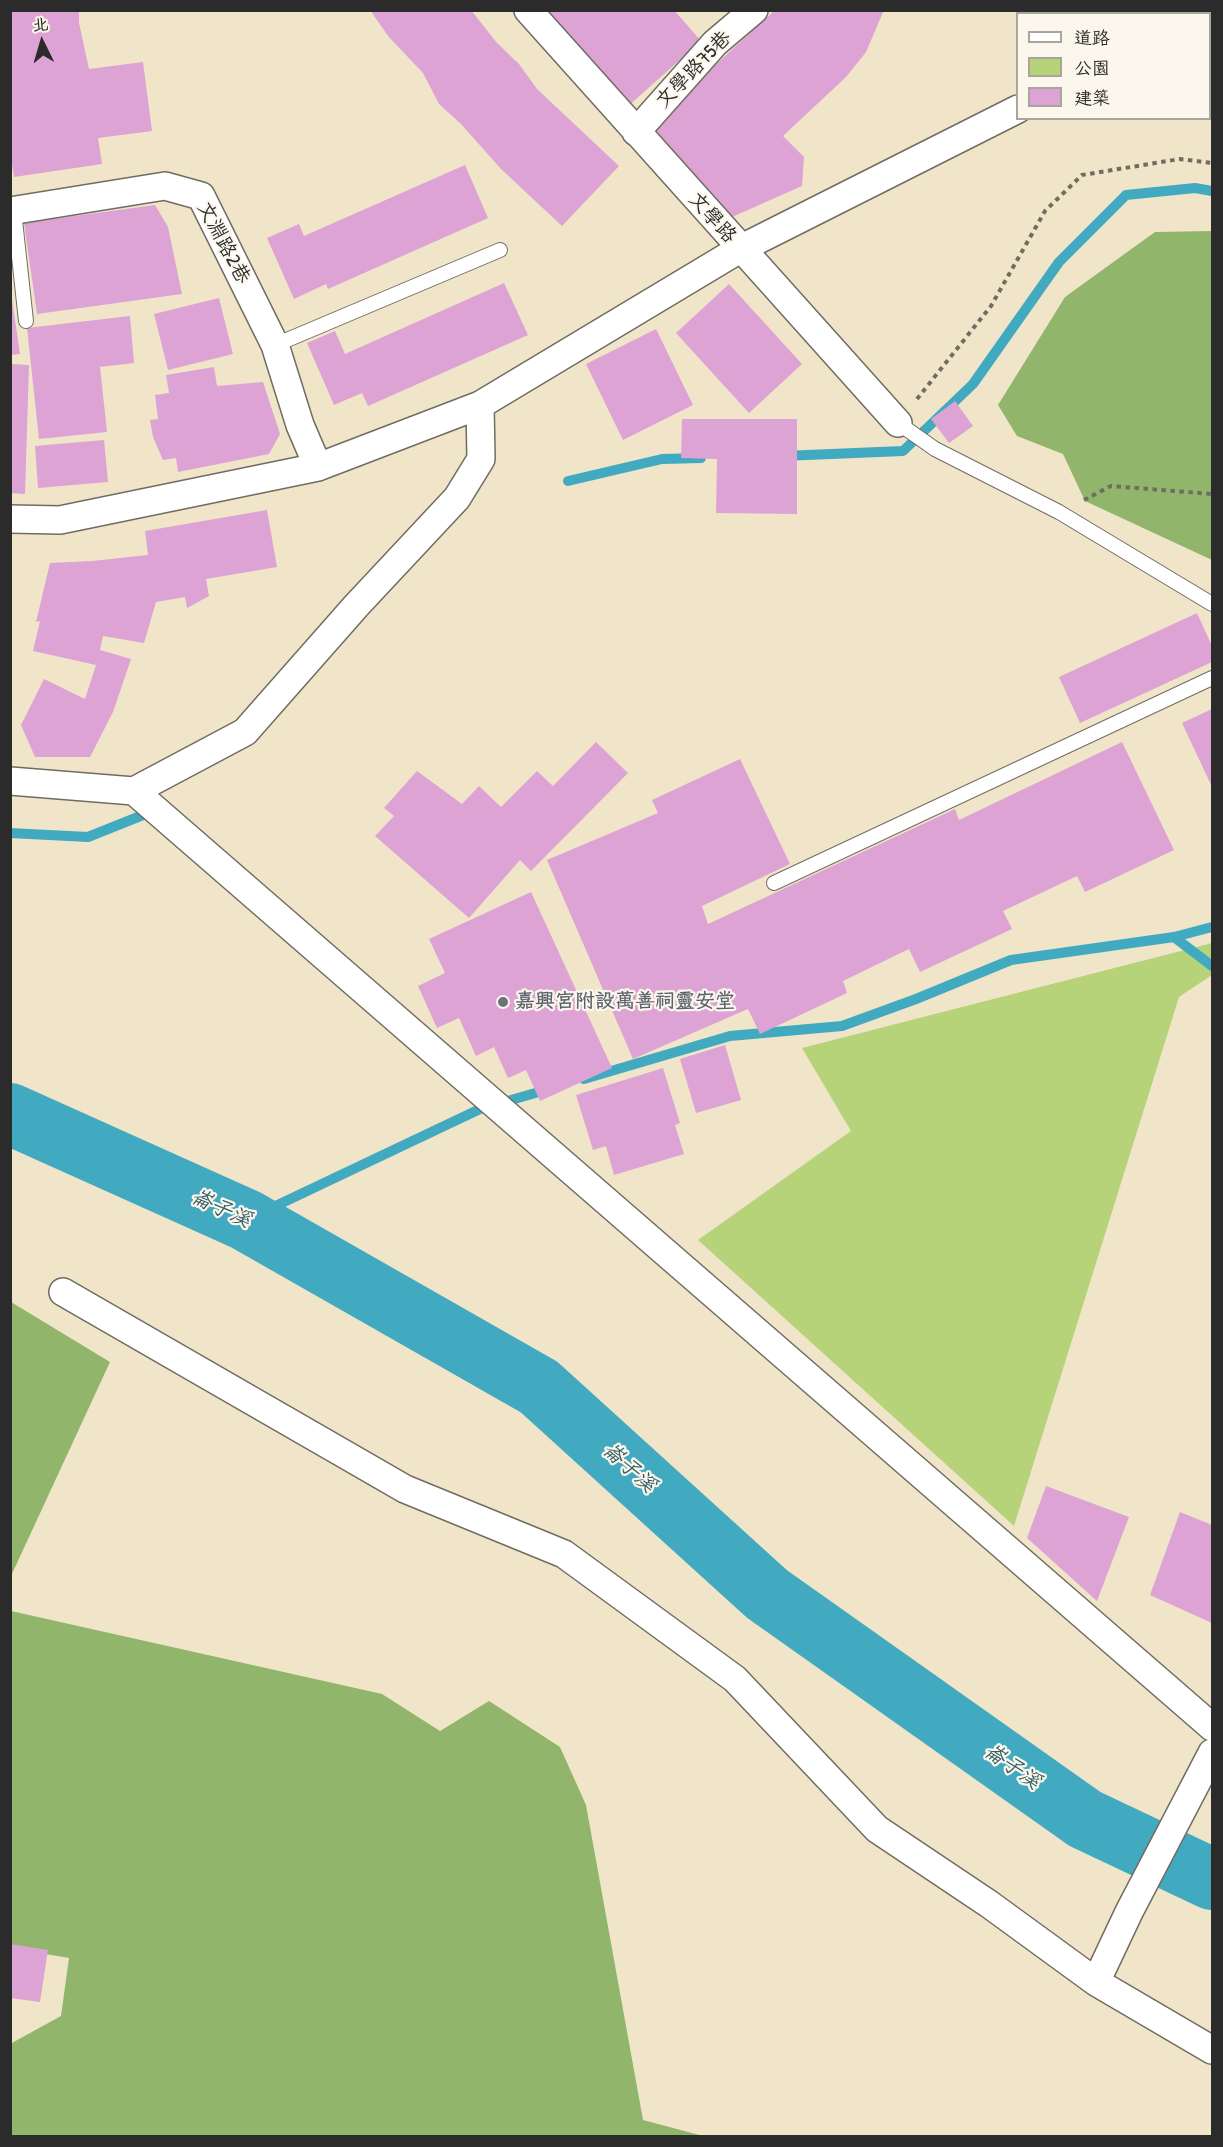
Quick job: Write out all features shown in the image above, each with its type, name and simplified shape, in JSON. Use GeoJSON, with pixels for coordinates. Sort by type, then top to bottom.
{"type":"FeatureCollection","features":[{"type":"Feature","properties":{"kind":"street","name":"文學路"},"geometry":{"type":"LineString","coordinates":[[528,10],[898,423]]}},
{"type":"Feature","properties":{"kind":"street","name":"文學路75巷"},"geometry":{"type":"LineString","coordinates":[[636,132],[716,43],[754,10]]}},
{"type":"Feature","properties":{"kind":"street"},"geometry":{"type":"LineString","coordinates":[[10,519],[60,520],[318,467],[480,405],[740,249],[1016,110]]}},
{"type":"Feature","properties":{"kind":"street","name":"文淵路2巷"},"geometry":{"type":"LineString","coordinates":[[13,211],[165,186],[201,196],[275,345],[300,425],[318,467]]}},
{"type":"Feature","properties":{"kind":"street"},"geometry":{"type":"LineString","coordinates":[[10,781],[134,791],[245,732],[356,606],[457,498],[481,459],[480,405]]}},
{"type":"Feature","properties":{"kind":"street"},"geometry":{"type":"LineString","coordinates":[[134,791],[1212,1726]]}},
{"type":"Feature","properties":{"kind":"street"},"geometry":{"type":"LineString","coordinates":[[63,1292],[405,1490],[564,1554],[735,1680],[877,1829],[989,1905],[1096,1982],[1212,2050]]}},
{"type":"Feature","properties":{"kind":"street"},"geometry":{"type":"LineString","coordinates":[[1096,1982],[1129,1912],[1212,1753]]}},
{"type":"Feature","properties":{"kind":"lane"},"geometry":{"type":"LineString","coordinates":[[13,211],[26,321]]}},
{"type":"Feature","properties":{"kind":"lane"},"geometry":{"type":"LineString","coordinates":[[275,345],[500,250]]}},
{"type":"Feature","properties":{"kind":"lane"},"geometry":{"type":"LineString","coordinates":[[898,423],[935,449],[1059,512],[1212,604]]}},
{"type":"Feature","properties":{"kind":"lane"},"geometry":{"type":"LineString","coordinates":[[774,883],[1212,678]]}},
{"type":"Feature","properties":{"kind":"path"},"geometry":{"type":"LineString","coordinates":[[898,423],[991,306],[1046,211],[1082,175],[1180,159],[1212,163]]}},
{"type":"Feature","properties":{"kind":"path"},"geometry":{"type":"LineString","coordinates":[[1059,512],[1111,486],[1212,494]]}},
{"type":"Feature","properties":{"kind":"green space"},"geometry":{"type":"Polygon","coordinates":[[[1212,231],[1212,560],[1085,501],[1063,454],[1017,436],[998,405],[1065,297],[1155,232],[1212,231]]]}},
{"type":"Feature","properties":{"kind":"green space"},"geometry":{"type":"Polygon","coordinates":[[[1212,943],[1212,975],[1179,997],[1014,1526],[698,1240],[851,1131],[802,1048],[1212,943]]]}},
{"type":"Feature","properties":{"kind":"green space"},"geometry":{"type":"Polygon","coordinates":[[[11,1302],[110,1362],[11,1576],[11,1302]]]}},
{"type":"Feature","properties":{"kind":"green space"},"geometry":{"type":"Polygon","coordinates":[[[11,1611],[382,1694],[440,1731],[489,1701],[560,1747],[586,1805],[643,2120],[703,2136],[11,2136],[10,2044],[61,2016],[69,1958],[11,1948],[11,1611]]]}},
{"type":"Feature","properties":{"kind":"building"},"geometry":{"type":"Polygon","coordinates":[[[10,10],[79,10],[79,23],[89,69],[143,62],[152,131],[98,138],[102,164],[14,177],[10,153],[10,10]]]}},
{"type":"Feature","properties":{"kind":"building"},"geometry":{"type":"Polygon","coordinates":[[[370,10],[471,10],[497,43],[519,64],[537,89],[619,166],[562,226],[501,169],[461,124],[439,104],[423,73],[388,36],[370,10]]]}},
{"type":"Feature","properties":{"kind":"building"},"geometry":{"type":"Polygon","coordinates":[[[534,10],[674,10],[701,41],[626,108],[534,10]]]}},
{"type":"Feature","properties":{"kind":"building"},"geometry":{"type":"Polygon","coordinates":[[[775,10],[884,10],[866,52],[846,77],[783,136],[804,157],[802,186],[732,217],[650,125],[775,10]]]}},
{"type":"Feature","properties":{"kind":"building"},"geometry":{"type":"Polygon","coordinates":[[[465,165],[488,218],[328,289],[326,284],[294,299],[267,238],[299,224],[304,236],[465,165]]]}},
{"type":"Feature","properties":{"kind":"building"},"geometry":{"type":"Polygon","coordinates":[[[155,205],[168,227],[182,294],[37,314],[24,223],[155,205]]]}},
{"type":"Feature","properties":{"kind":"building"},"geometry":{"type":"Polygon","coordinates":[[[504,283],[528,335],[368,406],[362,393],[334,405],[307,343],[335,331],[345,354],[504,283]]]}},
{"type":"Feature","properties":{"kind":"building"},"geometry":{"type":"Polygon","coordinates":[[[729,284],[802,364],[749,413],[676,333],[729,284]]]}},
{"type":"Feature","properties":{"kind":"building"},"geometry":{"type":"Polygon","coordinates":[[[10,286],[20,354],[10,355],[10,286]]]}},
{"type":"Feature","properties":{"kind":"building"},"geometry":{"type":"Polygon","coordinates":[[[219,298],[233,354],[168,370],[154,314],[219,298]]]}},
{"type":"Feature","properties":{"kind":"building"},"geometry":{"type":"Polygon","coordinates":[[[130,316],[134,363],[100,367],[107,432],[39,439],[27,328],[130,316]]]}},
{"type":"Feature","properties":{"kind":"building"},"geometry":{"type":"Polygon","coordinates":[[[656,329],[693,405],[623,440],[586,364],[656,329]]]}},
{"type":"Feature","properties":{"kind":"building"},"geometry":{"type":"Polygon","coordinates":[[[10,364],[29,365],[25,494],[10,493],[10,364]]]}},
{"type":"Feature","properties":{"kind":"building"},"geometry":{"type":"Polygon","coordinates":[[[214,367],[217,386],[263,382],[280,434],[269,454],[178,472],[176,458],[163,460],[153,437],[150,420],[158,419],[155,395],[169,393],[166,375],[214,367]]]}},
{"type":"Feature","properties":{"kind":"building"},"geometry":{"type":"Polygon","coordinates":[[[955,401],[973,426],[949,443],[931,419],[955,401]]]}},
{"type":"Feature","properties":{"kind":"building"},"geometry":{"type":"Polygon","coordinates":[[[682,419],[797,419],[797,514],[716,513],[717,459],[681,458],[682,419]]]}},
{"type":"Feature","properties":{"kind":"building"},"geometry":{"type":"Polygon","coordinates":[[[104,440],[108,482],[38,488],[35,446],[104,440]]]}},
{"type":"Feature","properties":{"kind":"building"},"geometry":{"type":"Polygon","coordinates":[[[267,510],[277,567],[206,579],[209,596],[187,608],[185,597],[156,602],[144,643],[103,636],[100,650],[131,659],[113,712],[90,757],[35,757],[21,725],[44,679],[85,699],[96,665],[33,651],[40,621],[36,622],[50,563],[148,555],[145,531],[267,510]]]}},
{"type":"Feature","properties":{"kind":"building"},"geometry":{"type":"Polygon","coordinates":[[[1197,613],[1212,646],[1212,662],[1080,723],[1059,677],[1197,613]]]}},
{"type":"Feature","properties":{"kind":"building"},"geometry":{"type":"Polygon","coordinates":[[[1212,709],[1212,787],[1182,723],[1212,709]]]}},
{"type":"Feature","properties":{"kind":"building"},"geometry":{"type":"Polygon","coordinates":[[[596,742],[628,773],[531,871],[520,860],[469,918],[375,836],[394,816],[384,808],[417,771],[462,804],[479,786],[501,807],[537,771],[553,786],[596,742]]]}},
{"type":"Feature","properties":{"kind":"building"},"geometry":{"type":"Polygon","coordinates":[[[1122,742],[1174,850],[1085,892],[1077,876],[1003,911],[1012,929],[920,972],[909,949],[843,981],[847,993],[760,1034],[748,1009],[633,1059],[547,860],[658,813],[652,800],[740,759],[790,864],[702,906],[708,924],[955,809],[959,820],[1122,742]]]}},
{"type":"Feature","properties":{"kind":"building","name":"嘉興宮附設萬善祠靈安堂"},"geometry":{"type":"Polygon","coordinates":[[[531,892],[612,1068],[540,1101],[526,1070],[508,1078],[494,1047],[476,1056],[459,1018],[437,1028],[418,986],[445,973],[429,939],[531,892]]]}},
{"type":"Feature","properties":{"kind":"building"},"geometry":{"type":"Polygon","coordinates":[[[725,1045],[741,1100],[696,1113],[680,1059],[725,1045]]]}},
{"type":"Feature","properties":{"kind":"building"},"geometry":{"type":"Polygon","coordinates":[[[663,1068],[680,1123],[675,1125],[684,1154],[614,1175],[606,1146],[593,1150],[576,1095],[663,1068]]]}},
{"type":"Feature","properties":{"kind":"building"},"geometry":{"type":"Polygon","coordinates":[[[1046,1486],[1129,1517],[1097,1601],[1027,1538],[1046,1486]]]}},
{"type":"Feature","properties":{"kind":"building"},"geometry":{"type":"Polygon","coordinates":[[[1180,1512],[1212,1525],[1212,1623],[1150,1595],[1180,1512]]]}},
{"type":"Feature","properties":{"kind":"building"},"geometry":{"type":"Polygon","coordinates":[[[10,1944],[48,1950],[40,2002],[10,1998],[10,1944]]]}},
{"type":"Feature","properties":{"kind":"waterway"},"geometry":{"type":"LineString","coordinates":[[783,456],[903,451],[973,384],[1059,262],[1126,195],[1195,188],[1212,191]]}},
{"type":"Feature","properties":{"kind":"waterway"},"geometry":{"type":"LineString","coordinates":[[568,481],[662,459],[701,458]]}},
{"type":"Feature","properties":{"kind":"waterway"},"geometry":{"type":"LineString","coordinates":[[10,833],[88,837],[143,815]]}},
{"type":"Feature","properties":{"kind":"waterway"},"geometry":{"type":"LineString","coordinates":[[584,1079],[730,1036],[842,1026],[1011,960],[1174,937],[1212,927]]}},
{"type":"Feature","properties":{"kind":"waterway"},"geometry":{"type":"LineString","coordinates":[[1174,937],[1212,966]]}},
{"type":"Feature","properties":{"kind":"waterway"},"geometry":{"type":"LineString","coordinates":[[246,1220],[480,1109],[549,1089]]}},
{"type":"Feature","properties":{"kind":"waterway","name":"崙子溪"},"geometry":{"type":"LineString","coordinates":[[10,1114],[246,1220],[539,1387],[767,1594],[1085,1819],[1212,1879]]}},
{"type":"Feature","properties":{"kind":"place","name":"嘉興宮附設萬善祠靈安堂"},"geometry":{"type":"Point","coordinates":[503,1002]}}]}
